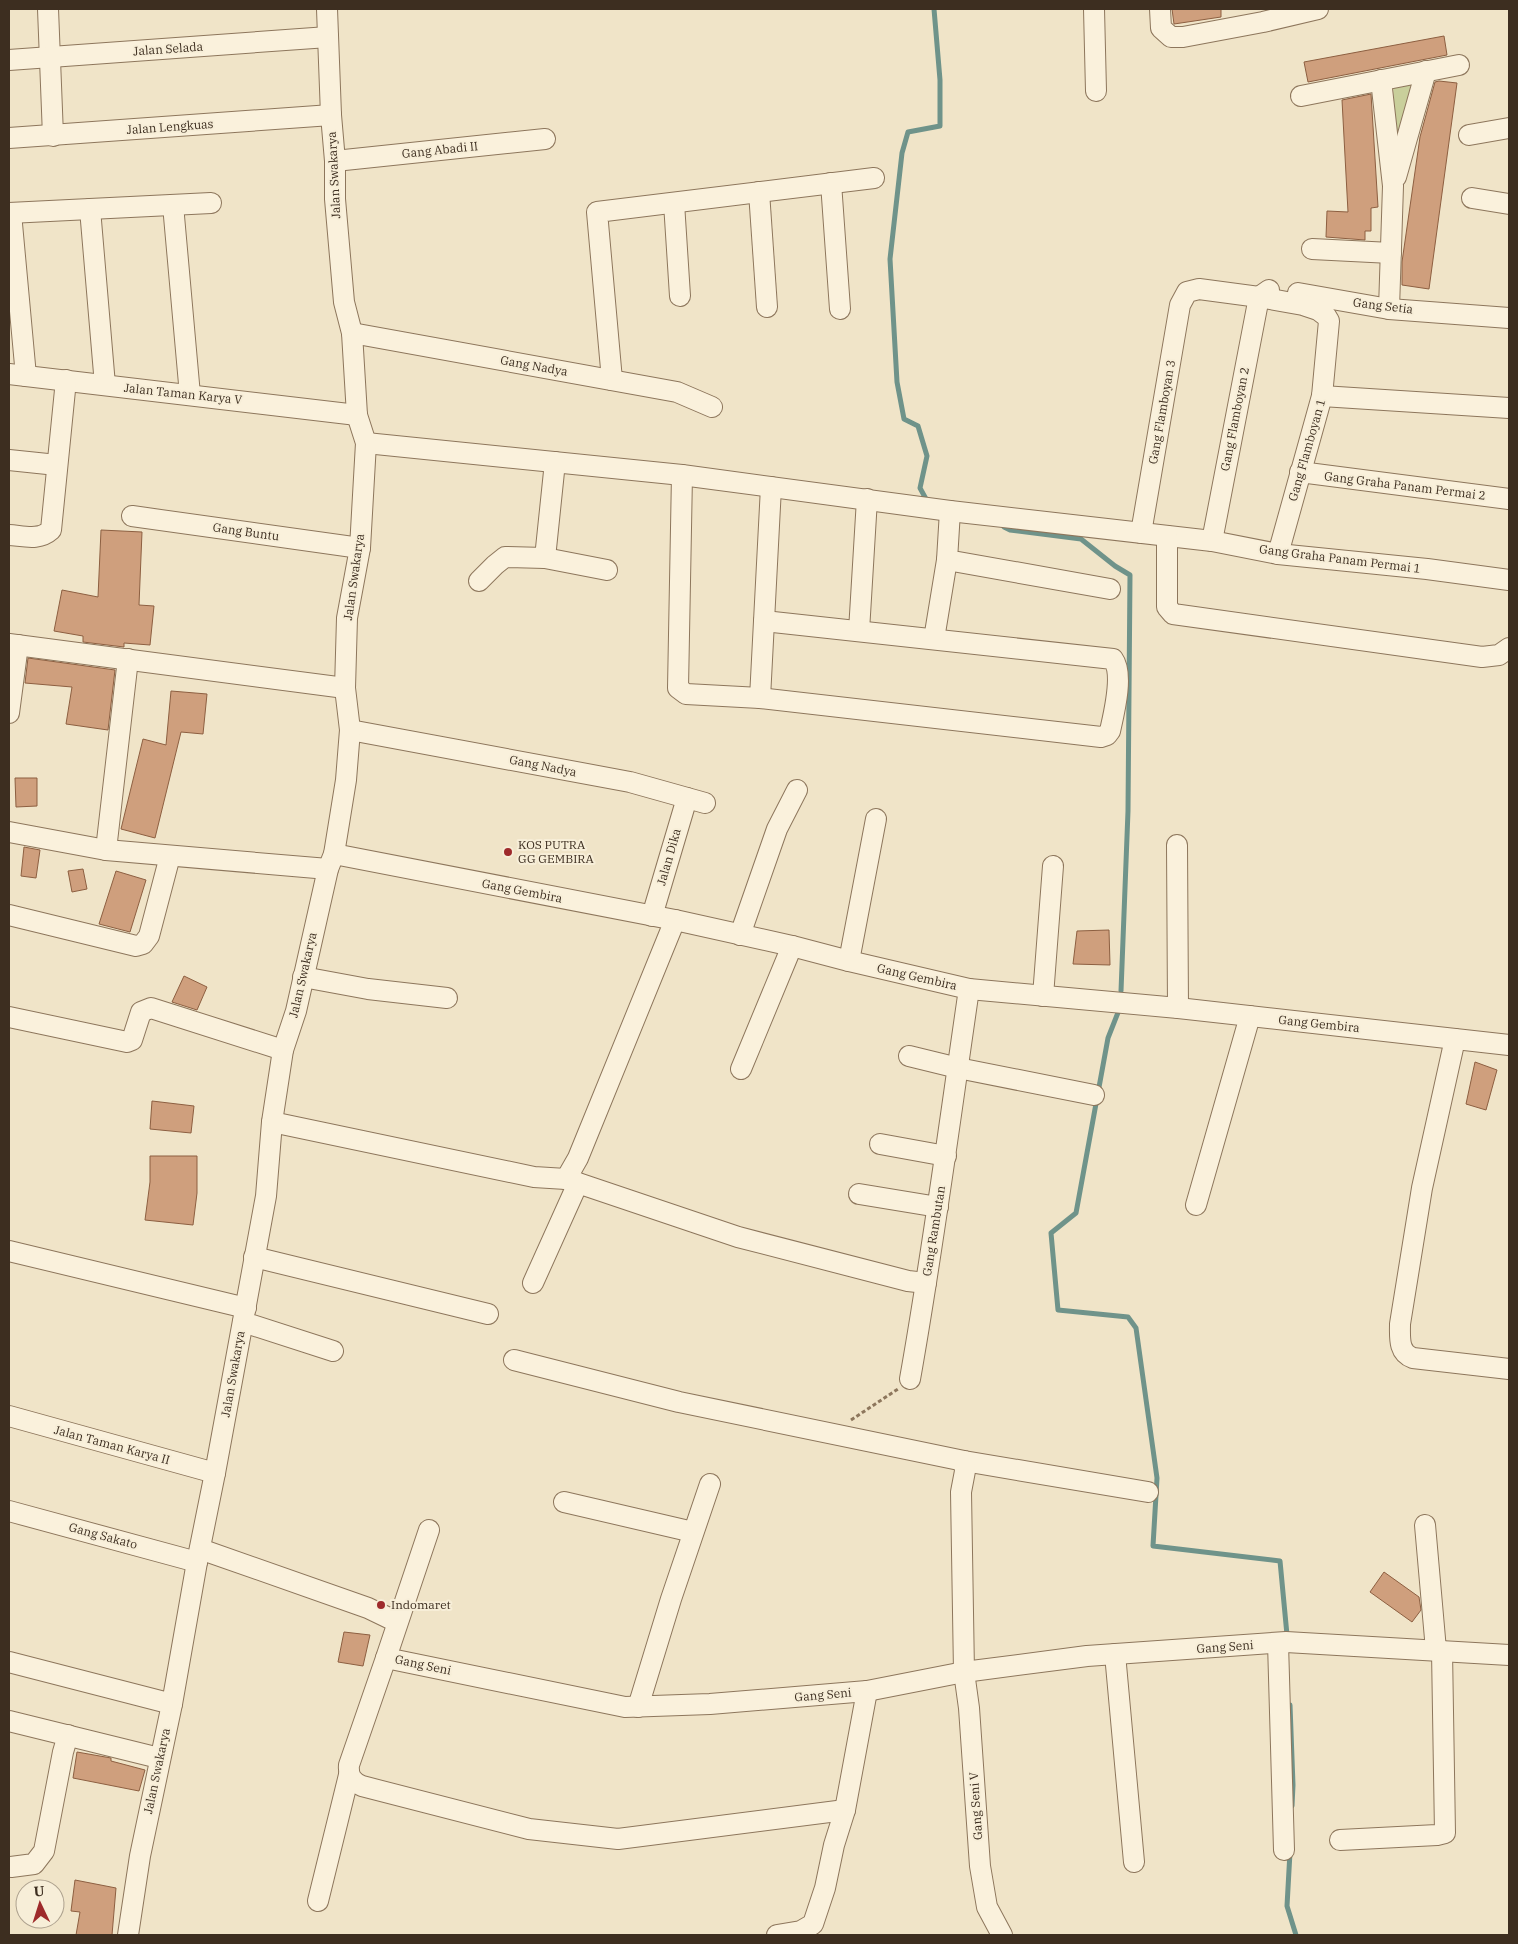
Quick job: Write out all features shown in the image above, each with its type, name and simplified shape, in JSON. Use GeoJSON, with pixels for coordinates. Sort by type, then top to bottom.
{"type":"FeatureCollection","features":[{"type":"Feature","properties":{"kind":"street"},"geometry":{"type":"LineString","coordinates":[[48,9],[53,136]]}},
{"type":"Feature","properties":{"kind":"street","name":"Jalan Swakarya"},"geometry":{"type":"LineString","coordinates":[[128,1935],[140,1856],[172,1704],[198,1555],[266,1196],[272,1122],[284,1050],[296,1011],[331,862],[346,780],[350,730],[345,688],[347,618],[360,548],[366,443],[357,415],[352,333],[344,293],[335,199],[335,161],[331,115],[327,9]]}},
{"type":"Feature","properties":{"kind":"street"},"geometry":{"type":"LineString","coordinates":[[1094,9],[1096,91]]}},
{"type":"Feature","properties":{"kind":"street"},"geometry":{"type":"LineString","coordinates":[[1160,9],[1161,28],[1171,37],[1183,37],[1263,22],[1318,9]]}},
{"type":"Feature","properties":{"kind":"street","name":"Jalan Selada"},"geometry":{"type":"LineString","coordinates":[[9,60],[328,37]]}},
{"type":"Feature","properties":{"kind":"street"},"geometry":{"type":"LineString","coordinates":[[1301,96],[1459,65]]}},
{"type":"Feature","properties":{"kind":"street"},"geometry":{"type":"LineString","coordinates":[[1393,186],[1426,71]]}},
{"type":"Feature","properties":{"kind":"street"},"geometry":{"type":"LineString","coordinates":[[1381,80],[1393,186],[1389,308]]}},
{"type":"Feature","properties":{"kind":"street","name":"Jalan Lengkuas"},"geometry":{"type":"LineString","coordinates":[[9,138],[331,115]]}},
{"type":"Feature","properties":{"kind":"street"},"geometry":{"type":"LineString","coordinates":[[1470,135],[1509,128]]}},
{"type":"Feature","properties":{"kind":"street","name":"Gang Abadi II"},"geometry":{"type":"LineString","coordinates":[[335,161],[545,138]]}},
{"type":"Feature","properties":{"kind":"street"},"geometry":{"type":"LineString","coordinates":[[612,380],[597,212],[874,178]]}},
{"type":"Feature","properties":{"kind":"street"},"geometry":{"type":"LineString","coordinates":[[831,183],[840,309]]}},
{"type":"Feature","properties":{"kind":"street"},"geometry":{"type":"LineString","coordinates":[[759,192],[767,307]]}},
{"type":"Feature","properties":{"kind":"street"},"geometry":{"type":"LineString","coordinates":[[1472,198],[1509,204]]}},
{"type":"Feature","properties":{"kind":"street"},"geometry":{"type":"LineString","coordinates":[[674,202],[680,296]]}},
{"type":"Feature","properties":{"kind":"street"},"geometry":{"type":"LineString","coordinates":[[18,376],[10,213],[211,203]]}},
{"type":"Feature","properties":{"kind":"street"},"geometry":{"type":"LineString","coordinates":[[173,205],[190,395]]}},
{"type":"Feature","properties":{"kind":"street"},"geometry":{"type":"LineString","coordinates":[[90,209],[106,385]]}},
{"type":"Feature","properties":{"kind":"street"},"geometry":{"type":"LineString","coordinates":[[1312,248],[1391,253]]}},
{"type":"Feature","properties":{"kind":"street","name":"Gang Flamboyan 3"},"geometry":{"type":"LineString","coordinates":[[1141,534],[1180,304],[1187,292],[1198,289],[1259,297]]}},
{"type":"Feature","properties":{"kind":"street","name":"Gang Setia"},"geometry":{"type":"LineString","coordinates":[[1259,297],[1273,289],[1389,308],[1509,318]]}},
{"type":"Feature","properties":{"kind":"street","name":"Gang Flamboyan 1"},"geometry":{"type":"LineString","coordinates":[[1259,297],[1303,305],[1318,310],[1329,321],[1322,396],[1278,554]]}},
{"type":"Feature","properties":{"kind":"street","name":"Gang Flamboyan 2"},"geometry":{"type":"LineString","coordinates":[[1212,541],[1259,297]]}},
{"type":"Feature","properties":{"kind":"street","name":"Gang Nadya"},"geometry":{"type":"LineString","coordinates":[[352,333],[677,392],[712,407]]}},
{"type":"Feature","properties":{"kind":"street","name":"Jalan Taman Karya V"},"geometry":{"type":"LineString","coordinates":[[18,376],[66,380],[357,415]]}},
{"type":"Feature","properties":{"kind":"street"},"geometry":{"type":"LineString","coordinates":[[9,535],[37,538],[46,535],[51,530],[66,380]]}},
{"type":"Feature","properties":{"kind":"street"},"geometry":{"type":"LineString","coordinates":[[1322,396],[1509,408]]}},
{"type":"Feature","properties":{"kind":"street","name":"Gang Graha Panam Permai 1"},"geometry":{"type":"LineString","coordinates":[[366,443],[682,475],[950,511],[1212,541],[1278,554],[1426,569],[1509,580]]}},
{"type":"Feature","properties":{"kind":"street"},"geometry":{"type":"LineString","coordinates":[[9,460],[57,465]]}},
{"type":"Feature","properties":{"kind":"street"},"geometry":{"type":"LineString","coordinates":[[545,558],[555,462]]}},
{"type":"Feature","properties":{"kind":"street","name":"Gang Graha Panam Permai 2"},"geometry":{"type":"LineString","coordinates":[[1300,472],[1509,499]]}},
{"type":"Feature","properties":{"kind":"street"},"geometry":{"type":"LineString","coordinates":[[682,475],[678,688],[686,694],[760,698],[1101,737],[1110,731],[1117,693],[1118,668],[1113,659],[764,621]]}},
{"type":"Feature","properties":{"kind":"street"},"geometry":{"type":"LineString","coordinates":[[760,698],[771,487]]}},
{"type":"Feature","properties":{"kind":"street"},"geometry":{"type":"LineString","coordinates":[[859,631],[867,499]]}},
{"type":"Feature","properties":{"kind":"street"},"geometry":{"type":"LineString","coordinates":[[934,639],[947,560],[950,511]]}},
{"type":"Feature","properties":{"kind":"street","name":"Gang Buntu"},"geometry":{"type":"LineString","coordinates":[[132,516],[360,548]]}},
{"type":"Feature","properties":{"kind":"street"},"geometry":{"type":"LineString","coordinates":[[1167,536],[1167,607],[1173,614],[1482,657],[1499,655],[1509,648]]}},
{"type":"Feature","properties":{"kind":"street"},"geometry":{"type":"LineString","coordinates":[[479,581],[495,564],[505,557],[545,558],[606,570]]}},
{"type":"Feature","properties":{"kind":"street"},"geometry":{"type":"LineString","coordinates":[[947,560],[1110,589]]}},
{"type":"Feature","properties":{"kind":"street"},"geometry":{"type":"LineString","coordinates":[[9,713],[13,644],[345,688]]}},
{"type":"Feature","properties":{"kind":"street"},"geometry":{"type":"LineString","coordinates":[[106,850],[128,659]]}},
{"type":"Feature","properties":{"kind":"street","name":"Gang Nadya"},"geometry":{"type":"LineString","coordinates":[[350,730],[630,782],[696,800]]}},
{"type":"Feature","properties":{"kind":"street"},"geometry":{"type":"LineString","coordinates":[[740,935],[776,829],[797,790]]}},
{"type":"Feature","properties":{"kind":"street","name":"Jalan Dika"},"geometry":{"type":"LineString","coordinates":[[652,916],[696,800]]}},
{"type":"Feature","properties":{"kind":"street"},"geometry":{"type":"LineString","coordinates":[[849,961],[876,818]]}},
{"type":"Feature","properties":{"kind":"street","name":"Gang Gembira"},"geometry":{"type":"LineString","coordinates":[[9,832],[106,850],[170,856],[331,862],[675,920],[969,989],[1178,1008],[1509,1045]]}},
{"type":"Feature","properties":{"kind":"street"},"geometry":{"type":"LineString","coordinates":[[1177,845],[1178,1008]]}},
{"type":"Feature","properties":{"kind":"street"},"geometry":{"type":"LineString","coordinates":[[9,915],[136,946],[143,944],[149,936],[170,856]]}},
{"type":"Feature","properties":{"kind":"street"},"geometry":{"type":"LineString","coordinates":[[1043,996],[1053,866]]}},
{"type":"Feature","properties":{"kind":"street"},"geometry":{"type":"LineString","coordinates":[[532,1283],[572,1181],[578,1158],[675,920]]}},
{"type":"Feature","properties":{"kind":"street"},"geometry":{"type":"LineString","coordinates":[[740,1070],[792,946]]}},
{"type":"Feature","properties":{"kind":"street"},"geometry":{"type":"LineString","coordinates":[[303,977],[368,990],[447,998]]}},
{"type":"Feature","properties":{"kind":"street","name":"Gang Rambutan"},"geometry":{"type":"LineString","coordinates":[[910,1379],[946,1156],[969,989]]}},
{"type":"Feature","properties":{"kind":"street"},"geometry":{"type":"LineString","coordinates":[[9,1017],[127,1042],[132,1040],[141,1012],[151,1008],[284,1050]]}},
{"type":"Feature","properties":{"kind":"street"},"geometry":{"type":"LineString","coordinates":[[1196,1205],[1250,1016]]}},
{"type":"Feature","properties":{"kind":"street"},"geometry":{"type":"LineString","coordinates":[[1456,1039],[1422,1188],[1400,1324],[1402,1351],[1409,1357],[1509,1369]]}},
{"type":"Feature","properties":{"kind":"street"},"geometry":{"type":"LineString","coordinates":[[909,1056],[958,1068],[1094,1095]]}},
{"type":"Feature","properties":{"kind":"street"},"geometry":{"type":"LineString","coordinates":[[272,1122],[534,1177],[572,1181],[738,1237],[908,1281],[926,1283]]}},
{"type":"Feature","properties":{"kind":"street"},"geometry":{"type":"LineString","coordinates":[[880,1144],[946,1156]]}},
{"type":"Feature","properties":{"kind":"street"},"geometry":{"type":"LineString","coordinates":[[859,1194],[938,1207]]}},
{"type":"Feature","properties":{"kind":"street"},"geometry":{"type":"LineString","coordinates":[[9,1250],[244,1315],[333,1351]]}},
{"type":"Feature","properties":{"kind":"street"},"geometry":{"type":"LineString","coordinates":[[254,1257],[488,1314]]}},
{"type":"Feature","properties":{"kind":"street"},"geometry":{"type":"LineString","coordinates":[[514,1360],[680,1402],[964,1462],[1148,1492]]}},
{"type":"Feature","properties":{"kind":"street","name":"Jalan Taman Karya II"},"geometry":{"type":"LineString","coordinates":[[9,1416],[215,1473]]}},
{"type":"Feature","properties":{"kind":"street","name":"Gang Seni V"},"geometry":{"type":"LineString","coordinates":[[964,1462],[965,1471],[961,1492],[964,1672],[969,1708],[980,1866],[987,1907],[1002,1935]]}},
{"type":"Feature","properties":{"kind":"street"},"geometry":{"type":"LineString","coordinates":[[638,1706],[670,1599],[710,1484]]}},
{"type":"Feature","properties":{"kind":"street"},"geometry":{"type":"LineString","coordinates":[[564,1502],[693,1532]]}},
{"type":"Feature","properties":{"kind":"street","name":"Gang Sakato"},"geometry":{"type":"LineString","coordinates":[[9,1511],[198,1555]]}},
{"type":"Feature","properties":{"kind":"street"},"geometry":{"type":"LineString","coordinates":[[1340,1840],[1434,1836],[1445,1833],[1439,1651],[1425,1525]]}},
{"type":"Feature","properties":{"kind":"street","name":"Gang Seni"},"geometry":{"type":"LineString","coordinates":[[429,1530],[386,1658],[625,1707],[710,1704],[867,1691],[964,1672],[1087,1656],[1278,1643],[1303,1642],[1509,1655]]}},
{"type":"Feature","properties":{"kind":"street"},"geometry":{"type":"LineString","coordinates":[[198,1555],[368,1608],[397,1622]]}},
{"type":"Feature","properties":{"kind":"street"},"geometry":{"type":"LineString","coordinates":[[1278,1643],[1284,1850]]}},
{"type":"Feature","properties":{"kind":"street"},"geometry":{"type":"LineString","coordinates":[[1115,1654],[1134,1862]]}},
{"type":"Feature","properties":{"kind":"street"},"geometry":{"type":"LineString","coordinates":[[318,1901],[350,1775],[349,1765],[386,1658]]}},
{"type":"Feature","properties":{"kind":"street"},"geometry":{"type":"LineString","coordinates":[[9,1662],[172,1704]]}},
{"type":"Feature","properties":{"kind":"street"},"geometry":{"type":"LineString","coordinates":[[777,1935],[801,1931],[813,1924],[825,1888],[834,1845],[845,1810],[867,1691]]}},
{"type":"Feature","properties":{"kind":"street"},"geometry":{"type":"LineString","coordinates":[[9,1721],[160,1758]]}},
{"type":"Feature","properties":{"kind":"street"},"geometry":{"type":"LineString","coordinates":[[11,1867],[34,1864],[44,1851],[62,1752],[68,1735]]}},
{"type":"Feature","properties":{"kind":"street"},"geometry":{"type":"LineString","coordinates":[[350,1775],[353,1780],[362,1786],[529,1829],[618,1839],[845,1810]]}},
{"type":"Feature","properties":{"kind":"path"},"geometry":{"type":"LineString","coordinates":[[832,1434],[910,1379]]}},
{"type":"Feature","properties":{"kind":"green space"},"geometry":{"type":"Polygon","coordinates":[[[1412,81],[1396,149],[1393,85],[1412,81]]]}},
{"type":"Feature","properties":{"kind":"building"},"geometry":{"type":"Polygon","coordinates":[[[1172,9],[1221,9],[1221,17],[1174,24],[1172,9]]]}},
{"type":"Feature","properties":{"kind":"building"},"geometry":{"type":"Polygon","coordinates":[[[1444,36],[1447,55],[1308,82],[1304,62],[1444,36]]]}},
{"type":"Feature","properties":{"kind":"building"},"geometry":{"type":"Polygon","coordinates":[[[1435,82],[1457,83],[1429,289],[1402,285],[1402,262],[1420,137],[1435,82]]]}},
{"type":"Feature","properties":{"kind":"building"},"geometry":{"type":"Polygon","coordinates":[[[1371,94],[1378,207],[1371,208],[1371,231],[1365,231],[1365,240],[1326,237],[1327,211],[1348,212],[1342,100],[1371,94]]]}},
{"type":"Feature","properties":{"kind":"building"},"geometry":{"type":"Polygon","coordinates":[[[101,530],[142,532],[139,605],[154,606],[150,645],[124,643],[124,647],[83,642],[83,636],[54,631],[62,590],[98,597],[101,530]]]}},
{"type":"Feature","properties":{"kind":"building"},"geometry":{"type":"Polygon","coordinates":[[[28,658],[115,670],[108,730],[66,724],[72,687],[25,683],[28,658]]]}},
{"type":"Feature","properties":{"kind":"building"},"geometry":{"type":"Polygon","coordinates":[[[171,691],[207,694],[203,734],[181,732],[155,838],[121,829],[143,739],[166,745],[171,691]]]}},
{"type":"Feature","properties":{"kind":"building"},"geometry":{"type":"Polygon","coordinates":[[[15,778],[37,778],[37,806],[16,807],[15,778]]]}},
{"type":"Feature","properties":{"kind":"building"},"geometry":{"type":"Polygon","coordinates":[[[24,847],[40,850],[36,878],[21,876],[24,847]]]}},
{"type":"Feature","properties":{"kind":"building"},"geometry":{"type":"Polygon","coordinates":[[[83,869],[87,889],[72,892],[68,871],[83,869]]]}},
{"type":"Feature","properties":{"kind":"building"},"geometry":{"type":"Polygon","coordinates":[[[116,871],[146,880],[130,932],[99,924],[116,871]]]}},
{"type":"Feature","properties":{"kind":"building"},"geometry":{"type":"Polygon","coordinates":[[[1109,930],[1110,965],[1073,964],[1077,931],[1109,930]]]}},
{"type":"Feature","properties":{"kind":"building"},"geometry":{"type":"Polygon","coordinates":[[[184,976],[207,987],[197,1010],[172,1002],[184,976]]]}},
{"type":"Feature","properties":{"kind":"building"},"geometry":{"type":"Polygon","coordinates":[[[1475,1062],[1497,1070],[1486,1110],[1466,1104],[1475,1062]]]}},
{"type":"Feature","properties":{"kind":"building"},"geometry":{"type":"Polygon","coordinates":[[[152,1101],[194,1106],[191,1133],[150,1129],[152,1101]]]}},
{"type":"Feature","properties":{"kind":"building"},"geometry":{"type":"Polygon","coordinates":[[[150,1156],[197,1156],[197,1193],[193,1225],[145,1220],[150,1182],[150,1156]]]}},
{"type":"Feature","properties":{"kind":"building"},"geometry":{"type":"Polygon","coordinates":[[[1384,1572],[1419,1597],[1421,1610],[1412,1622],[1370,1592],[1384,1572]]]}},
{"type":"Feature","properties":{"kind":"building"},"geometry":{"type":"Polygon","coordinates":[[[344,1632],[370,1635],[363,1666],[338,1662],[344,1632]]]}},
{"type":"Feature","properties":{"kind":"building"},"geometry":{"type":"Polygon","coordinates":[[[77,1752],[111,1758],[111,1761],[145,1770],[139,1791],[73,1778],[77,1752]]]}},
{"type":"Feature","properties":{"kind":"building"},"geometry":{"type":"Polygon","coordinates":[[[75,1880],[116,1888],[112,1935],[76,1935],[80,1912],[71,1911],[75,1880]]]}},
{"type":"Feature","properties":{"kind":"waterway"},"geometry":{"type":"LineString","coordinates":[[928,500],[920,488],[927,456],[918,426],[904,419],[897,382],[890,259],[902,153],[908,132],[940,126],[940,80],[934,9]]}},
{"type":"Feature","properties":{"kind":"waterway"},"geometry":{"type":"LineString","coordinates":[[1004,527],[1010,530],[1081,539],[1115,566],[1130,575],[1128,811],[1121,991]]}},
{"type":"Feature","properties":{"kind":"waterway"},"geometry":{"type":"LineString","coordinates":[[1119,1010],[1108,1038],[1076,1213],[1051,1233],[1058,1310],[1128,1317],[1136,1328],[1157,1478],[1153,1546],[1280,1561],[1287,1635]]}},
{"type":"Feature","properties":{"kind":"waterway"},"geometry":{"type":"LineString","coordinates":[[1290,1705],[1292,1806]]}},
{"type":"Feature","properties":{"kind":"waterway"},"geometry":{"type":"LineString","coordinates":[[1290,1852],[1287,1906],[1296,1935]]}},
{"type":"Feature","properties":{"kind":"place","name":"KOS PUTRA GG GEMBIRA"},"geometry":{"type":"Point","coordinates":[508,852]}},
{"type":"Feature","properties":{"kind":"place","name":"Indomaret"},"geometry":{"type":"Point","coordinates":[381,1605]}}]}
